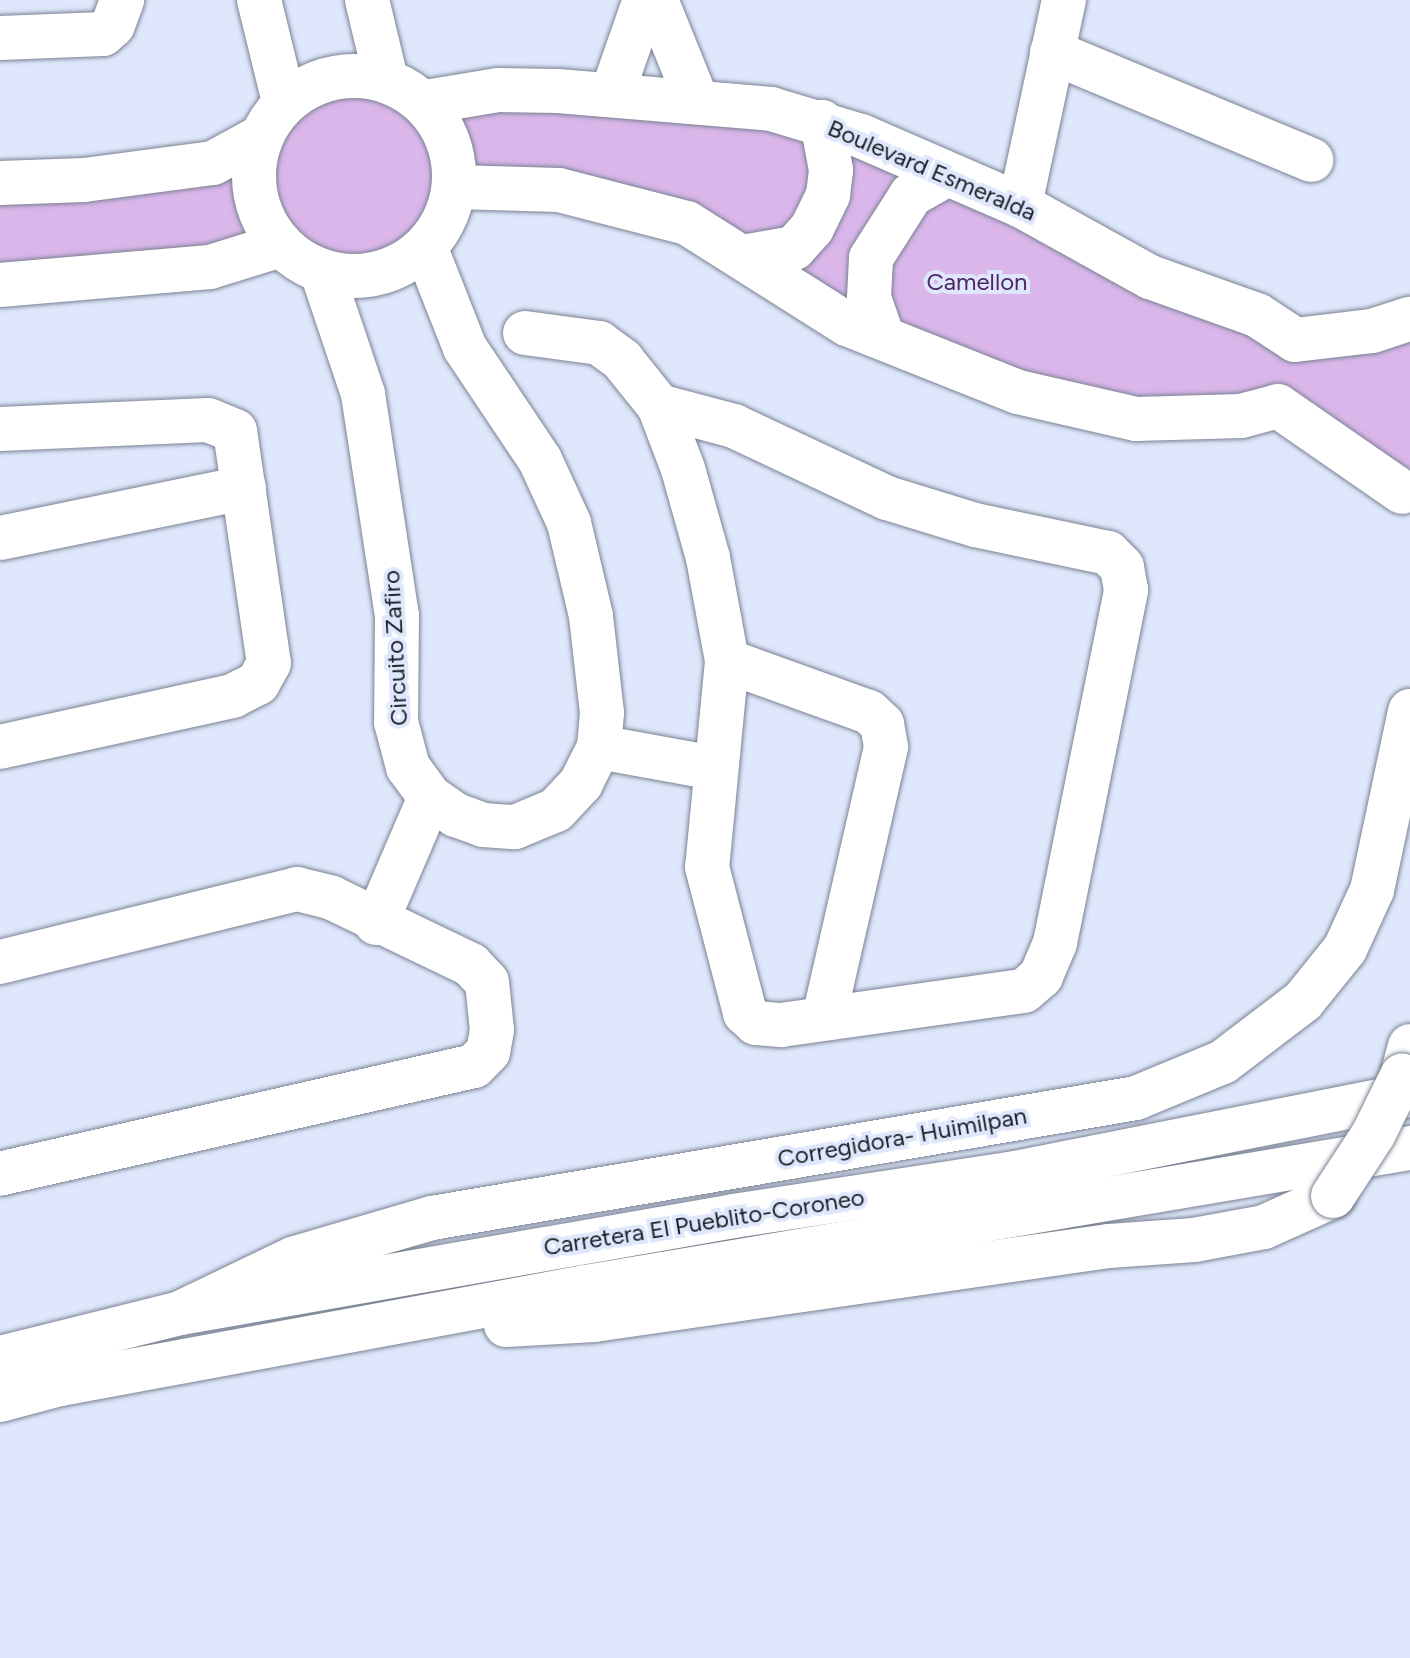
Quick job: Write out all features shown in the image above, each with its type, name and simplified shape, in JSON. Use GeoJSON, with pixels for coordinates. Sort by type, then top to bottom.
{"type":"FeatureCollection","features":[{"type":"Feature","properties":{"kind":"street"},"geometry":{"type":"LineString","coordinates":[[0,38],[103,34],[113,25],[122,0]]}},
{"type":"Feature","properties":{"kind":"street"},"geometry":{"type":"LineString","coordinates":[[259,0],[284,102]]}},
{"type":"Feature","properties":{"kind":"street"},"geometry":{"type":"LineString","coordinates":[[367,0],[386,79]]}},
{"type":"Feature","properties":{"kind":"street"},"geometry":{"type":"LineString","coordinates":[[612,94],[645,0]]}},
{"type":"Feature","properties":{"kind":"street"},"geometry":{"type":"LineString","coordinates":[[656,0],[696,99]]}},
{"type":"Feature","properties":{"kind":"street"},"geometry":{"type":"LineString","coordinates":[[1020,205],[1064,0]]}},
{"type":"Feature","properties":{"kind":"street"},"geometry":{"type":"LineString","coordinates":[[1052,52],[1311,160]]}},
{"type":"Feature","properties":{"kind":"street"},"geometry":{"type":"LineString","coordinates":[[0,183],[84,180],[213,163],[259,138],[284,102],[332,77],[386,79],[426,102],[448,138],[455,187],[443,226],[426,249],[378,276],[323,275],[278,246],[253,195],[259,138]]}},
{"type":"Feature","properties":{"kind":"street","name":"Boulevard Esmeralda"},"geometry":{"type":"LineString","coordinates":[[426,102],[498,90],[612,94],[696,99],[822,122],[1020,205],[1150,277],[1257,315],[1295,340]]}},
{"type":"Feature","properties":{"kind":"street"},"geometry":{"type":"LineString","coordinates":[[743,257],[794,248],[812,228],[828,195],[831,170],[822,122]]}},
{"type":"Feature","properties":{"kind":"street"},"geometry":{"type":"LineString","coordinates":[[883,338],[869,298],[871,258],[911,195],[946,175]]}},
{"type":"Feature","properties":{"kind":"street"},"geometry":{"type":"LineString","coordinates":[[455,187],[559,190],[608,199],[687,223],[743,257],[784,289],[883,338],[1018,392],[1136,419],[1241,416],[1278,406],[1402,492]]}},
{"type":"Feature","properties":{"kind":"street"},"geometry":{"type":"LineString","coordinates":[[0,285],[210,267],[278,246]]}},
{"type":"Feature","properties":{"kind":"street","name":"Circuito Zafiro"},"geometry":{"type":"LineString","coordinates":[[323,275],[363,394],[397,615],[396,722],[408,767],[430,797],[456,815],[483,825],[515,827],[556,810],[581,783],[599,747],[602,713],[591,616],[569,523],[540,460],[465,348],[426,249]]}},
{"type":"Feature","properties":{"kind":"street"},"geometry":{"type":"LineString","coordinates":[[1278,406],[1295,340],[1372,331],[1410,319]]}},
{"type":"Feature","properties":{"kind":"street"},"geometry":{"type":"LineString","coordinates":[[525,333],[599,343],[622,360],[659,406],[708,558],[727,661],[707,867],[745,1013],[756,1023],[781,1025],[1024,991],[1041,976],[1055,943],[1126,590],[1122,567],[1108,553],[975,525],[887,498],[734,426],[659,406]]}},
{"type":"Feature","properties":{"kind":"street"},"geometry":{"type":"LineString","coordinates":[[0,429],[216,422],[235,431],[269,663],[258,683],[233,696],[0,747]]}},
{"type":"Feature","properties":{"kind":"street"},"geometry":{"type":"LineString","coordinates":[[0,538],[244,488]]}},
{"type":"Feature","properties":{"kind":"street"},"geometry":{"type":"LineString","coordinates":[[727,661],[869,712],[882,724],[886,747],[824,1017]]}},
{"type":"Feature","properties":{"kind":"street","name":"Corregidora- Huimilpan"},"geometry":{"type":"LineString","coordinates":[[180,1313],[295,1258],[432,1218],[1136,1098],[1223,1062],[1303,1001],[1345,949],[1372,890],[1410,711]]}},
{"type":"Feature","properties":{"kind":"street"},"geometry":{"type":"LineString","coordinates":[[599,747],[715,768]]}},
{"type":"Feature","properties":{"kind":"street"},"geometry":{"type":"LineString","coordinates":[[376,923],[430,797]]}},
{"type":"Feature","properties":{"kind":"street"},"geometry":{"type":"LineString","coordinates":[[0,962],[297,889],[332,898],[376,923],[471,965],[487,982],[492,1030],[488,1052],[474,1066],[0,1174]]}},
{"type":"Feature","properties":{"kind":"street"},"geometry":{"type":"LineString","coordinates":[[312,1336],[594,1320],[1109,1246],[1194,1240],[1264,1227],[1333,1196],[1374,1133],[1407,1072]]}},
{"type":"Feature","properties":{"kind":"street","name":"Carretera El Pueblito-Coroneo"},"geometry":{"type":"LineString","coordinates":[[0,1358],[180,1313],[1015,1173],[1407,1072]]}},
{"type":"Feature","properties":{"kind":"street","name":"Carretera El Pueblito-Coroneo"},"geometry":{"type":"LineString","coordinates":[[0,1400],[312,1336],[1410,1148]]}},
{"type":"Feature","properties":{"kind":"green space","name":"Camellon"},"geometry":{"type":"Polygon","coordinates":[[[332,77],[386,79],[411,92],[771,109],[1295,340],[1410,319],[1410,469],[1278,406],[1018,392],[743,257],[461,187],[426,249],[378,276],[323,275],[278,246],[259,208],[272,244],[0,285],[0,183],[259,138],[284,102],[332,77]]]}}]}
